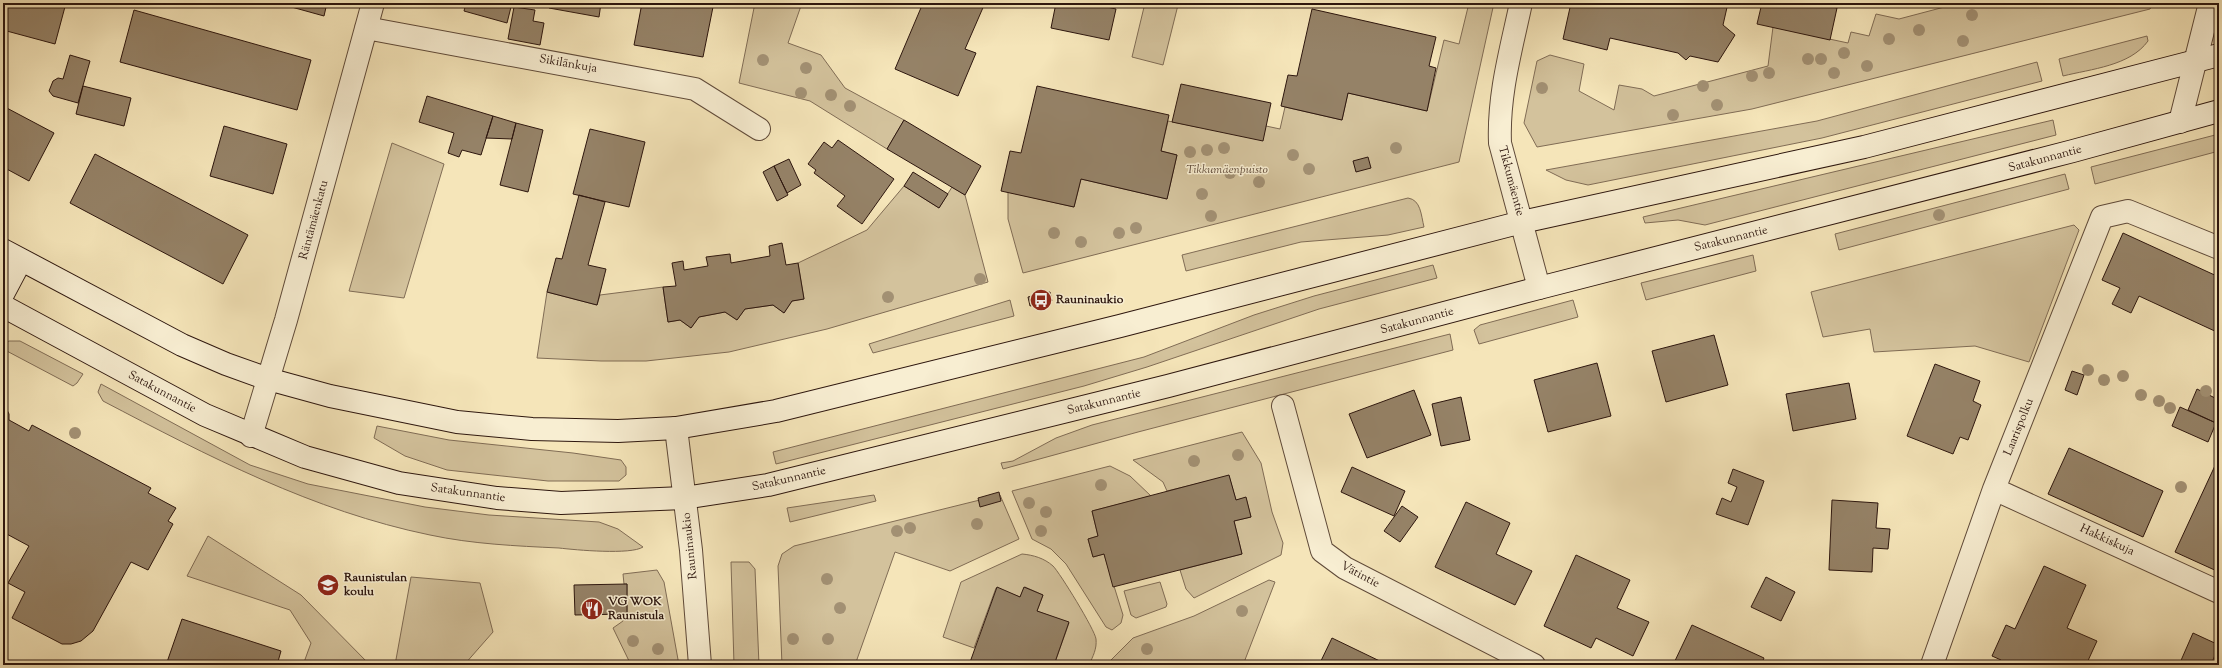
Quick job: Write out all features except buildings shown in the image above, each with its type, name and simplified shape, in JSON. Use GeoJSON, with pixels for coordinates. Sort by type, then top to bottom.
{"type":"FeatureCollection","features":[{"type":"Feature","properties":{"kind":"main road","name":"Räntämäenkatu"},"geometry":{"type":"LineString","coordinates":[[251,436],[286,320],[373,3]]}},
{"type":"Feature","properties":{"kind":"main road","name":"Tikkumäentie"},"geometry":{"type":"LineString","coordinates":[[1521,3],[1502,90],[1499,118],[1500,143],[1539,288]]}},
{"type":"Feature","properties":{"kind":"main road"},"geometry":{"type":"LineString","coordinates":[[2180,122],[2210,3]]}},
{"type":"Feature","properties":{"kind":"main road","name":"Sikilänkuja"},"geometry":{"type":"LineString","coordinates":[[366,28],[695,89],[759,129]]}},
{"type":"Feature","properties":{"kind":"main road"},"geometry":{"type":"LineString","coordinates":[[3,294],[12,255],[182,345],[226,364],[268,379],[330,396],[457,422],[532,429],[618,431],[676,428],[755,416],[939,371],[1522,222],[1864,147],[2219,55]]}},
{"type":"Feature","properties":{"kind":"main road","name":"Satakunnantie"},"geometry":{"type":"LineString","coordinates":[[3,306],[205,415],[251,436],[305,457],[399,483],[452,492],[562,503],[684,498],[768,485],[1168,386],[1539,288],[2073,152],[2219,111]]}},
{"type":"Feature","properties":{"kind":"main road","name":"Laarispolku"},"geometry":{"type":"LineString","coordinates":[[1932,665],[1994,489],[2102,217],[2128,211],[2219,248]]}},
{"type":"Feature","properties":{"kind":"main road","name":"Vätintie"},"geometry":{"type":"LineString","coordinates":[[1283,406],[1322,551],[1345,568],[1534,665]]}},
{"type":"Feature","properties":{"kind":"main road","name":"Rauninaukio"},"geometry":{"type":"LineString","coordinates":[[676,428],[691,550],[700,665]]}},
{"type":"Feature","properties":{"kind":"main road","name":"Hakkiskuja"},"geometry":{"type":"LineString","coordinates":[[1994,489],[2219,592]]}},
{"type":"Feature","properties":{"kind":"green space"},"geometry":{"type":"Polygon","coordinates":[[[755,3],[802,3],[788,43],[821,55],[845,88],[904,120],[887,149],[810,101],[739,83],[755,3]]]}},
{"type":"Feature","properties":{"kind":"green space"},"geometry":{"type":"Polygon","coordinates":[[[1145,3],[1168,3],[1178,5],[1163,65],[1132,57],[1145,3]]]}},
{"type":"Feature","properties":{"kind":"green space","name":"Tikkumäenpuisto"},"geometry":{"type":"Polygon","coordinates":[[[1469,3],[1494,3],[1459,162],[1023,273],[1008,219],[1008,192],[1074,207],[1081,179],[1167,199],[1177,155],[1161,151],[1168,121],[1197,127],[1266,126],[1280,129],[1285,107],[1342,120],[1348,93],[1427,111],[1444,40],[1459,44],[1469,3]]]}},
{"type":"Feature","properties":{"kind":"green space"},"geometry":{"type":"Polygon","coordinates":[[[1953,3],[2154,3],[2150,9],[1752,109],[1537,147],[1524,123],[1537,61],[1550,55],[1584,64],[1579,91],[1614,110],[1619,85],[1642,89],[1654,96],[1768,66],[1773,27],[1848,43],[1851,32],[1869,36],[1876,14],[1899,19],[1952,5],[1953,3]]]}},
{"type":"Feature","properties":{"kind":"green space"},"geometry":{"type":"Polygon","coordinates":[[[2147,36],[2148,41],[2140,49],[2121,61],[2063,76],[2059,59],[2147,36]]]}},
{"type":"Feature","properties":{"kind":"green space"},"geometry":{"type":"Polygon","coordinates":[[[2037,62],[2042,81],[1822,138],[1588,185],[1566,180],[1546,170],[1817,121],[2037,62]]]}},
{"type":"Feature","properties":{"kind":"green space"},"geometry":{"type":"Polygon","coordinates":[[[2053,120],[2056,135],[1705,225],[1678,220],[1645,223],[1643,217],[2053,120]]]}},
{"type":"Feature","properties":{"kind":"green space"},"geometry":{"type":"Polygon","coordinates":[[[2219,134],[2219,151],[2095,184],[2091,167],[2219,134]]]}},
{"type":"Feature","properties":{"kind":"green space"},"geometry":{"type":"Polygon","coordinates":[[[392,143],[444,164],[404,298],[349,291],[392,143]]]}},
{"type":"Feature","properties":{"kind":"green space"},"geometry":{"type":"Polygon","coordinates":[[[2065,174],[2069,189],[1839,250],[1835,234],[2065,174]]]}},
{"type":"Feature","properties":{"kind":"green space"},"geometry":{"type":"Polygon","coordinates":[[[904,186],[939,208],[952,187],[965,195],[988,282],[827,329],[729,352],[646,361],[601,361],[537,358],[547,292],[597,305],[600,295],[663,287],[668,322],[680,320],[691,328],[699,317],[725,312],[737,320],[745,309],[773,305],[784,313],[792,301],[804,299],[798,263],[867,230],[904,186]]]}},
{"type":"Feature","properties":{"kind":"green space"},"geometry":{"type":"Polygon","coordinates":[[[1408,198],[1412,199],[1418,205],[1424,227],[1388,235],[1301,242],[1186,271],[1182,255],[1408,198]]]}},
{"type":"Feature","properties":{"kind":"green space"},"geometry":{"type":"Polygon","coordinates":[[[2074,225],[2079,230],[2029,362],[1975,346],[1874,352],[1870,329],[1823,337],[1811,292],[2074,225]]]}},
{"type":"Feature","properties":{"kind":"green space"},"geometry":{"type":"Polygon","coordinates":[[[1753,255],[1756,271],[1646,300],[1641,283],[1753,255]]]}},
{"type":"Feature","properties":{"kind":"green space"},"geometry":{"type":"Polygon","coordinates":[[[1433,265],[1437,278],[1319,309],[1147,367],[1084,386],[776,464],[773,452],[1144,357],[1254,315],[1314,296],[1433,265]]]}},
{"type":"Feature","properties":{"kind":"green space"},"geometry":{"type":"Polygon","coordinates":[[[1010,300],[1014,316],[873,353],[869,344],[1010,300]]]}},
{"type":"Feature","properties":{"kind":"green space"},"geometry":{"type":"Polygon","coordinates":[[[1573,300],[1578,317],[1479,344],[1474,330],[1480,325],[1573,300]]]}},
{"type":"Feature","properties":{"kind":"green space"},"geometry":{"type":"Polygon","coordinates":[[[1450,334],[1453,350],[1138,432],[1003,469],[1001,463],[1013,461],[1056,438],[1092,425],[1450,334]]]}},
{"type":"Feature","properties":{"kind":"green space"},"geometry":{"type":"Polygon","coordinates":[[[9,341],[20,341],[83,374],[73,386],[3,349],[3,344],[9,341]]]}},
{"type":"Feature","properties":{"kind":"green space"},"geometry":{"type":"Polygon","coordinates":[[[101,384],[250,465],[308,484],[425,507],[489,515],[599,522],[618,529],[643,547],[627,551],[603,551],[494,544],[462,541],[387,525],[344,512],[303,497],[262,480],[182,442],[103,401],[98,392],[101,384]]]}},
{"type":"Feature","properties":{"kind":"green space"},"geometry":{"type":"Polygon","coordinates":[[[377,426],[449,440],[573,453],[621,460],[626,467],[626,475],[619,481],[548,481],[447,470],[405,456],[374,438],[377,426]]]}},
{"type":"Feature","properties":{"kind":"green space"},"geometry":{"type":"Polygon","coordinates":[[[1242,432],[1261,463],[1272,512],[1283,543],[1281,555],[1194,598],[1186,589],[1180,570],[1242,554],[1234,521],[1251,517],[1246,498],[1236,500],[1229,476],[1167,491],[1163,482],[1133,460],[1242,432]]]}},
{"type":"Feature","properties":{"kind":"green space"},"geometry":{"type":"Polygon","coordinates":[[[1110,466],[1130,476],[1151,496],[1092,511],[1098,536],[1088,539],[1093,557],[1104,554],[1123,615],[1121,623],[1112,630],[1106,627],[1066,564],[1051,549],[1032,539],[1012,491],[1110,466]]]}},
{"type":"Feature","properties":{"kind":"green space"},"geometry":{"type":"Polygon","coordinates":[[[874,495],[876,501],[790,522],[787,508],[874,495]]]}},
{"type":"Feature","properties":{"kind":"green space"},"geometry":{"type":"Polygon","coordinates":[[[1000,495],[1019,539],[950,571],[895,552],[855,665],[782,665],[778,566],[782,554],[794,546],[1000,495]]]}},
{"type":"Feature","properties":{"kind":"green space"},"geometry":{"type":"Polygon","coordinates":[[[208,536],[301,595],[370,665],[303,665],[311,643],[290,610],[187,576],[208,536]]]}},
{"type":"Feature","properties":{"kind":"green space"},"geometry":{"type":"Polygon","coordinates":[[[1022,554],[1038,557],[1053,566],[1077,602],[1096,639],[1095,649],[1089,665],[1054,665],[1069,623],[1037,611],[1043,595],[1025,587],[1020,597],[996,588],[974,648],[943,637],[961,582],[1022,554]]]}},
{"type":"Feature","properties":{"kind":"green space"},"geometry":{"type":"Polygon","coordinates":[[[731,562],[749,562],[755,569],[759,665],[734,665],[731,562]]]}},
{"type":"Feature","properties":{"kind":"green space"},"geometry":{"type":"Polygon","coordinates":[[[657,570],[664,582],[679,665],[631,665],[613,628],[623,621],[623,614],[627,614],[627,584],[624,584],[623,574],[657,570]]]}},
{"type":"Feature","properties":{"kind":"green space"},"geometry":{"type":"Polygon","coordinates":[[[411,577],[480,583],[493,632],[464,665],[395,665],[411,577]]]}},
{"type":"Feature","properties":{"kind":"green space"},"geometry":{"type":"Polygon","coordinates":[[[1269,580],[1275,582],[1243,665],[1106,665],[1133,638],[1194,616],[1269,580]]]}},
{"type":"Feature","properties":{"kind":"green space"},"geometry":{"type":"Polygon","coordinates":[[[1160,582],[1167,604],[1166,607],[1136,618],[1131,615],[1124,591],[1160,582]]]}},
{"type":"Feature","properties":{"kind":"place","name":"Rauninaukio"},"geometry":{"type":"Point","coordinates":[1041,300]}},
{"type":"Feature","properties":{"kind":"place","name":"Raunistulan koulu"},"geometry":{"type":"Point","coordinates":[328,585]}},
{"type":"Feature","properties":{"kind":"place","name":"VG WOK Raunistula"},"geometry":{"type":"Point","coordinates":[592,609]}}]}
